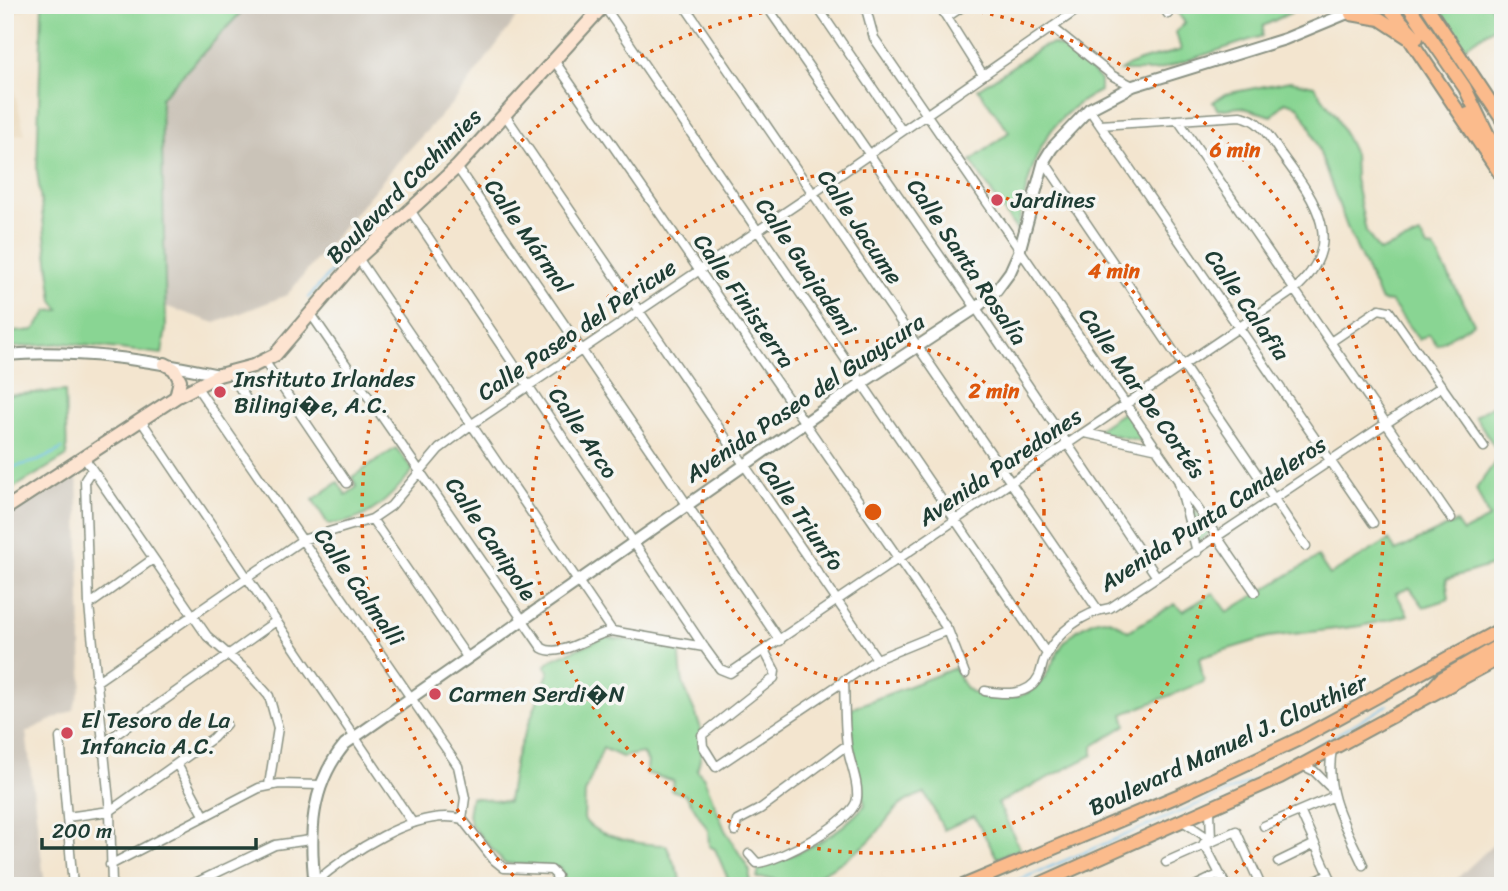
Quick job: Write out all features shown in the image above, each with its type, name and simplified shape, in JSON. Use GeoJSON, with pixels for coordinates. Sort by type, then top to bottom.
{"type":"FeatureCollection","features":[{"type":"Feature","properties":{"kind":"main road"},"geometry":{"type":"LineString","coordinates":[[1385,5],[1419,40],[1469,116],[1498,148]]}},
{"type":"Feature","properties":{"kind":"main road","name":"Boulevard Cochimies"},"geometry":{"type":"LineString","coordinates":[[5,509],[176,397],[225,374],[265,362],[283,348],[358,258],[457,167],[604,6]]}},
{"type":"Feature","properties":{"kind":"main road"},"geometry":{"type":"LineString","coordinates":[[1422,7],[1498,148],[1503,167]]}},
{"type":"Feature","properties":{"kind":"main road"},"geometry":{"type":"LineString","coordinates":[[1422,7],[1503,121]]}},
{"type":"Feature","properties":{"kind":"main road"},"geometry":{"type":"LineString","coordinates":[[1355,10],[1380,19],[1409,38],[1503,178]]}},
{"type":"Feature","properties":{"kind":"main road"},"geometry":{"type":"LineString","coordinates":[[165,363],[174,369],[180,380],[176,397]]}},
{"type":"Feature","properties":{"kind":"main road","name":"Boulevard Manuel J. Clouthier"},"geometry":{"type":"LineString","coordinates":[[963,886],[1176,797],[1266,754],[1404,684],[1503,628]]}},
{"type":"Feature","properties":{"kind":"main road"},"geometry":{"type":"LineString","coordinates":[[1419,703],[1441,680],[1503,643]]}},
{"type":"Feature","properties":{"kind":"main road","name":"Boulevard Manuel J. Clouthier"},"geometry":{"type":"LineString","coordinates":[[1035,886],[1184,822],[1302,765],[1503,656]]}},
{"type":"Feature","properties":{"kind":"street","name":"Calle Jacume"},"geometry":{"type":"LineString","coordinates":[[684,5],[815,192],[1098,610]]}},
{"type":"Feature","properties":{"kind":"street","name":"Calle Santa Rosalía"},"geometry":{"type":"LineString","coordinates":[[766,5],[976,308],[1157,577]]}},
{"type":"Feature","properties":{"kind":"street"},"geometry":{"type":"LineString","coordinates":[[816,5],[902,131]]}},
{"type":"Feature","properties":{"kind":"street","name":"Calle Mar De Cortés"},"geometry":{"type":"LineString","coordinates":[[865,5],[874,38],[1255,592]]}},
{"type":"Feature","properties":{"kind":"street"},"geometry":{"type":"LineString","coordinates":[[939,5],[983,75]]}},
{"type":"Feature","properties":{"kind":"street"},"geometry":{"type":"LineString","coordinates":[[947,17],[965,5]]}},
{"type":"Feature","properties":{"kind":"street","name":"Calle Paseo del Pericue"},"geometry":{"type":"LineString","coordinates":[[96,682],[302,540],[372,519],[404,493],[439,449],[472,424],[815,192],[1084,5]]}},
{"type":"Feature","properties":{"kind":"street"},"geometry":{"type":"LineString","coordinates":[[1162,5],[1168,14]]}},
{"type":"Feature","properties":{"kind":"street","name":"Avenida Paseo del Guaycura"},"geometry":{"type":"LineString","coordinates":[[313,885],[310,840],[320,785],[338,753],[356,734],[862,383],[976,308],[1003,283],[1019,252],[1044,162],[1060,136],[1089,109],[1133,86],[1247,52],[1367,5]]}},
{"type":"Feature","properties":{"kind":"street","name":"Calle Guajademi"},"geometry":{"type":"LineString","coordinates":[[604,6],[1046,653]]}},
{"type":"Feature","properties":{"kind":"street"},"geometry":{"type":"LineString","coordinates":[[1052,27],[1113,76],[1133,86]]}},
{"type":"Feature","properties":{"kind":"street","name":"Calle Finisterra"},"geometry":{"type":"LineString","coordinates":[[553,60],[948,630],[965,674]]}},
{"type":"Feature","properties":{"kind":"street","name":"Calle Calafia"},"geometry":{"type":"LineString","coordinates":[[1089,109],[1373,523]]}},
{"type":"Feature","properties":{"kind":"street","name":"Calle Triunfo"},"geometry":{"type":"LineString","coordinates":[[505,115],[877,659]]}},
{"type":"Feature","properties":{"kind":"street","name":"Avenida Paredones"},"geometry":{"type":"LineString","coordinates":[[727,673],[738,670],[1294,290],[1312,270],[1323,240],[1322,223],[1315,201],[1262,127],[1252,118],[1240,116],[1178,120]]}},
{"type":"Feature","properties":{"kind":"street"},"geometry":{"type":"LineString","coordinates":[[1100,125],[1178,120],[1451,518]]}},
{"type":"Feature","properties":{"kind":"street"},"geometry":{"type":"LineString","coordinates":[[1044,162],[1306,546]]}},
{"type":"Feature","properties":{"kind":"street","name":"Calle Mármol"},"geometry":{"type":"LineString","coordinates":[[457,167],[780,640]]}},
{"type":"Feature","properties":{"kind":"street","name":"Calle Arco"},"geometry":{"type":"LineString","coordinates":[[410,210],[704,647],[720,669],[727,673]]}},
{"type":"Feature","properties":{"kind":"street"},"geometry":{"type":"LineString","coordinates":[[358,258],[611,631]]}},
{"type":"Feature","properties":{"kind":"street"},"geometry":{"type":"LineString","coordinates":[[1332,341],[1379,309],[1389,311],[1484,447]]}},
{"type":"Feature","properties":{"kind":"street","name":"Calle Canipole"},"geometry":{"type":"LineString","coordinates":[[311,314],[546,650],[561,650],[599,633],[611,631],[704,647]]}},
{"type":"Feature","properties":{"kind":"street"},"geometry":{"type":"LineString","coordinates":[[5,355],[59,352],[165,363],[225,374],[253,410]]}},
{"type":"Feature","properties":{"kind":"street"},"geometry":{"type":"LineString","coordinates":[[265,362],[347,483]]}},
{"type":"Feature","properties":{"kind":"street","name":"Calle Calmalli"},"geometry":{"type":"LineString","coordinates":[[195,386],[411,695],[463,776],[465,798],[462,819]]}},
{"type":"Feature","properties":{"kind":"street","name":"Avenida Punta Candeleros"},"geometry":{"type":"LineString","coordinates":[[985,691],[1004,695],[1026,690],[1038,679],[1046,653],[1070,625],[1098,610],[1110,608],[1442,386]]}},
{"type":"Feature","properties":{"kind":"street"},"geometry":{"type":"LineString","coordinates":[[140,419],[356,734],[412,822]]}},
{"type":"Feature","properties":{"kind":"street"},"geometry":{"type":"LineString","coordinates":[[1085,433],[1158,449]]}},
{"type":"Feature","properties":{"kind":"street"},"geometry":{"type":"LineString","coordinates":[[83,456],[207,636],[260,683],[277,718],[269,785]]}},
{"type":"Feature","properties":{"kind":"street"},"geometry":{"type":"LineString","coordinates":[[92,469],[86,475],[84,488],[89,606],[101,745],[110,811],[112,886]]}},
{"type":"Feature","properties":{"kind":"street"},"geometry":{"type":"LineString","coordinates":[[1177,477],[1197,552]]}},
{"type":"Feature","properties":{"kind":"street"},"geometry":{"type":"LineString","coordinates":[[372,519],[467,657]]}},
{"type":"Feature","properties":{"kind":"street"},"geometry":{"type":"LineString","coordinates":[[89,606],[153,559]]}},
{"type":"Feature","properties":{"kind":"street"},"geometry":{"type":"LineString","coordinates":[[101,745],[229,657],[276,621]]}},
{"type":"Feature","properties":{"kind":"street"},"geometry":{"type":"LineString","coordinates":[[764,650],[775,671],[774,678],[708,727],[702,739],[716,767],[877,659],[948,630]]}},
{"type":"Feature","properties":{"kind":"street"},"geometry":{"type":"LineString","coordinates":[[749,854],[757,863],[809,842],[855,807],[858,794],[847,746],[844,680]]}},
{"type":"Feature","properties":{"kind":"street"},"geometry":{"type":"LineString","coordinates":[[67,817],[110,811],[177,764],[226,724]]}},
{"type":"Feature","properties":{"kind":"street"},"geometry":{"type":"LineString","coordinates":[[60,737],[73,886]]}},
{"type":"Feature","properties":{"kind":"street"},"geometry":{"type":"LineString","coordinates":[[735,831],[737,821],[760,808],[847,746]]}},
{"type":"Feature","properties":{"kind":"street"},"geometry":{"type":"LineString","coordinates":[[1332,749],[1328,774],[1332,792],[1363,865]]}},
{"type":"Feature","properties":{"kind":"street"},"geometry":{"type":"LineString","coordinates":[[177,764],[204,815]]}},
{"type":"Feature","properties":{"kind":"street"},"geometry":{"type":"LineString","coordinates":[[1302,765],[1314,771],[1332,792]]}},
{"type":"Feature","properties":{"kind":"street"},"geometry":{"type":"LineString","coordinates":[[110,865],[247,792],[269,785],[320,785]]}},
{"type":"Feature","properties":{"kind":"street"},"geometry":{"type":"LineString","coordinates":[[1264,826],[1300,811],[1332,792]]}},
{"type":"Feature","properties":{"kind":"street"},"geometry":{"type":"LineString","coordinates":[[1210,810],[1208,841],[1226,886]]}},
{"type":"Feature","properties":{"kind":"street"},"geometry":{"type":"LineString","coordinates":[[1300,811],[1334,886]]}},
{"type":"Feature","properties":{"kind":"street"},"geometry":{"type":"LineString","coordinates":[[313,885],[412,822],[441,818],[462,819],[504,868],[547,870],[556,873],[554,886]]}},
{"type":"Feature","properties":{"kind":"street"},"geometry":{"type":"LineString","coordinates":[[1184,822],[1208,841]]}},
{"type":"Feature","properties":{"kind":"street"},"geometry":{"type":"LineString","coordinates":[[1166,862],[1208,841],[1236,831],[1261,886]]}},
{"type":"Feature","properties":{"kind":"street"},"geometry":{"type":"LineString","coordinates":[[189,886],[275,845],[310,840]]}},
{"type":"Feature","properties":{"kind":"street"},"geometry":{"type":"LineString","coordinates":[[1278,862],[1315,844]]}},
{"type":"Feature","properties":{"kind":"street"},"geometry":{"type":"LineString","coordinates":[[1195,886],[1220,874]]}},
{"type":"Feature","properties":{"kind":"street"},"geometry":{"type":"LineString","coordinates":[[1304,886],[1329,875]]}},
{"type":"Feature","properties":{"kind":"shaded area"},"geometry":{"type":"Polygon","coordinates":[[[5,5],[36,5],[5,16],[5,5]]]}},
{"type":"Feature","properties":{"kind":"shaded area"},"geometry":{"type":"Polygon","coordinates":[[[248,5],[526,5],[457,98],[396,164],[287,295],[215,323],[165,306],[159,249],[161,98],[248,5]]]}},
{"type":"Feature","properties":{"kind":"shaded area"},"geometry":{"type":"Polygon","coordinates":[[[5,54],[25,134],[5,136],[5,54]]]}},
{"type":"Feature","properties":{"kind":"shaded area"},"geometry":{"type":"Polygon","coordinates":[[[77,467],[82,684],[73,710],[26,732],[45,886],[5,886],[5,515],[77,467]]]}},
{"type":"Feature","properties":{"kind":"shaded area"},"geometry":{"type":"Polygon","coordinates":[[[1498,840],[1503,845],[1503,886],[1449,886],[1498,840]]]}},
{"type":"Feature","properties":{"kind":"green space"},"geometry":{"type":"Polygon","coordinates":[[[42,5],[248,5],[161,98],[166,328],[162,354],[65,343],[5,348],[5,333],[34,330],[48,311],[60,310],[53,301],[37,170],[42,5]]]}},
{"type":"Feature","properties":{"kind":"green space"},"geometry":{"type":"Polygon","coordinates":[[[1172,5],[1288,5],[1292,12],[1263,26],[1262,36],[1155,71],[1120,71],[1141,60],[1181,50],[1176,32],[1185,23],[1172,5]]]}},
{"type":"Feature","properties":{"kind":"green space"},"geometry":{"type":"Polygon","coordinates":[[[1442,5],[1490,5],[1500,23],[1463,48],[1437,9],[1442,5]]]}},
{"type":"Feature","properties":{"kind":"green space"},"geometry":{"type":"Polygon","coordinates":[[[1052,44],[1073,51],[1100,80],[1100,91],[1079,103],[1050,132],[1033,168],[1017,231],[971,161],[1009,132],[978,89],[1042,47],[1052,44]]]}},
{"type":"Feature","properties":{"kind":"green space"},"geometry":{"type":"Polygon","coordinates":[[[1290,81],[1314,86],[1336,116],[1354,154],[1355,179],[1366,231],[1379,251],[1420,235],[1427,247],[1434,248],[1474,323],[1437,345],[1429,334],[1419,340],[1391,302],[1381,301],[1347,227],[1310,126],[1298,106],[1285,102],[1272,116],[1240,107],[1218,110],[1213,102],[1225,94],[1290,81]]]}},
{"type":"Feature","properties":{"kind":"green space"},"geometry":{"type":"Polygon","coordinates":[[[65,391],[67,456],[5,493],[5,395],[65,391]]]}},
{"type":"Feature","properties":{"kind":"green space"},"geometry":{"type":"Polygon","coordinates":[[[1503,399],[1503,562],[1446,579],[1449,599],[1424,607],[1410,588],[1396,593],[1408,615],[1361,626],[1268,637],[1199,658],[1204,682],[1123,714],[1126,725],[1093,746],[1093,755],[998,803],[1020,849],[997,858],[974,816],[944,830],[925,793],[903,803],[865,845],[824,872],[801,882],[778,886],[775,879],[757,878],[759,868],[816,844],[842,827],[865,805],[853,750],[850,709],[955,668],[963,685],[971,692],[999,698],[1021,695],[1040,683],[1067,639],[1090,623],[1101,619],[1110,620],[1128,631],[1175,604],[1183,611],[1213,593],[1227,612],[1318,557],[1330,575],[1389,540],[1396,551],[1456,522],[1463,532],[1489,518],[1476,489],[1500,455],[1475,416],[1503,399]]]}},
{"type":"Feature","properties":{"kind":"green space"},"geometry":{"type":"Polygon","coordinates":[[[1127,410],[1151,443],[1095,431],[1127,410]]]}},
{"type":"Feature","properties":{"kind":"green space"},"geometry":{"type":"Polygon","coordinates":[[[396,448],[413,470],[396,490],[376,508],[354,520],[328,524],[313,500],[338,482],[346,495],[357,487],[352,477],[396,448]]]}},
{"type":"Feature","properties":{"kind":"green space"},"geometry":{"type":"Polygon","coordinates":[[[1183,493],[1211,532],[1198,542],[1183,493]]]}},
{"type":"Feature","properties":{"kind":"green space"},"geometry":{"type":"Polygon","coordinates":[[[605,637],[679,647],[683,682],[702,735],[697,770],[704,778],[725,830],[750,871],[749,886],[723,886],[729,881],[715,849],[709,846],[708,830],[686,795],[671,790],[674,781],[646,773],[648,762],[642,753],[622,757],[603,748],[585,793],[584,819],[590,826],[610,836],[646,844],[666,845],[684,886],[559,886],[563,876],[560,868],[504,863],[471,825],[468,815],[471,797],[508,802],[515,759],[549,671],[545,666],[553,659],[605,637]]]}},
{"type":"Feature","properties":{"kind":"waterway"},"geometry":{"type":"LineString","coordinates":[[308,298],[352,248],[396,207]]}},
{"type":"Feature","properties":{"kind":"waterway"},"geometry":{"type":"LineString","coordinates":[[5,469],[38,461],[62,449]]}},
{"type":"Feature","properties":{"kind":"waterway"},"geometry":{"type":"LineString","coordinates":[[1005,886],[1262,777],[1388,705]]}},
{"type":"Feature","properties":{"kind":"place","name":"Jardines"},"geometry":{"type":"Point","coordinates":[997,200]}},
{"type":"Feature","properties":{"kind":"place","name":"Instituto Irlandes Bilingi�e, A.C."},"geometry":{"type":"Point","coordinates":[220,392]}},
{"type":"Feature","properties":{"kind":"place","name":"Carmen Serdi�N"},"geometry":{"type":"Point","coordinates":[435,694]}},
{"type":"Feature","properties":{"kind":"place","name":"El Tesoro de La Infancia A.C."},"geometry":{"type":"Point","coordinates":[67,733]}}]}
